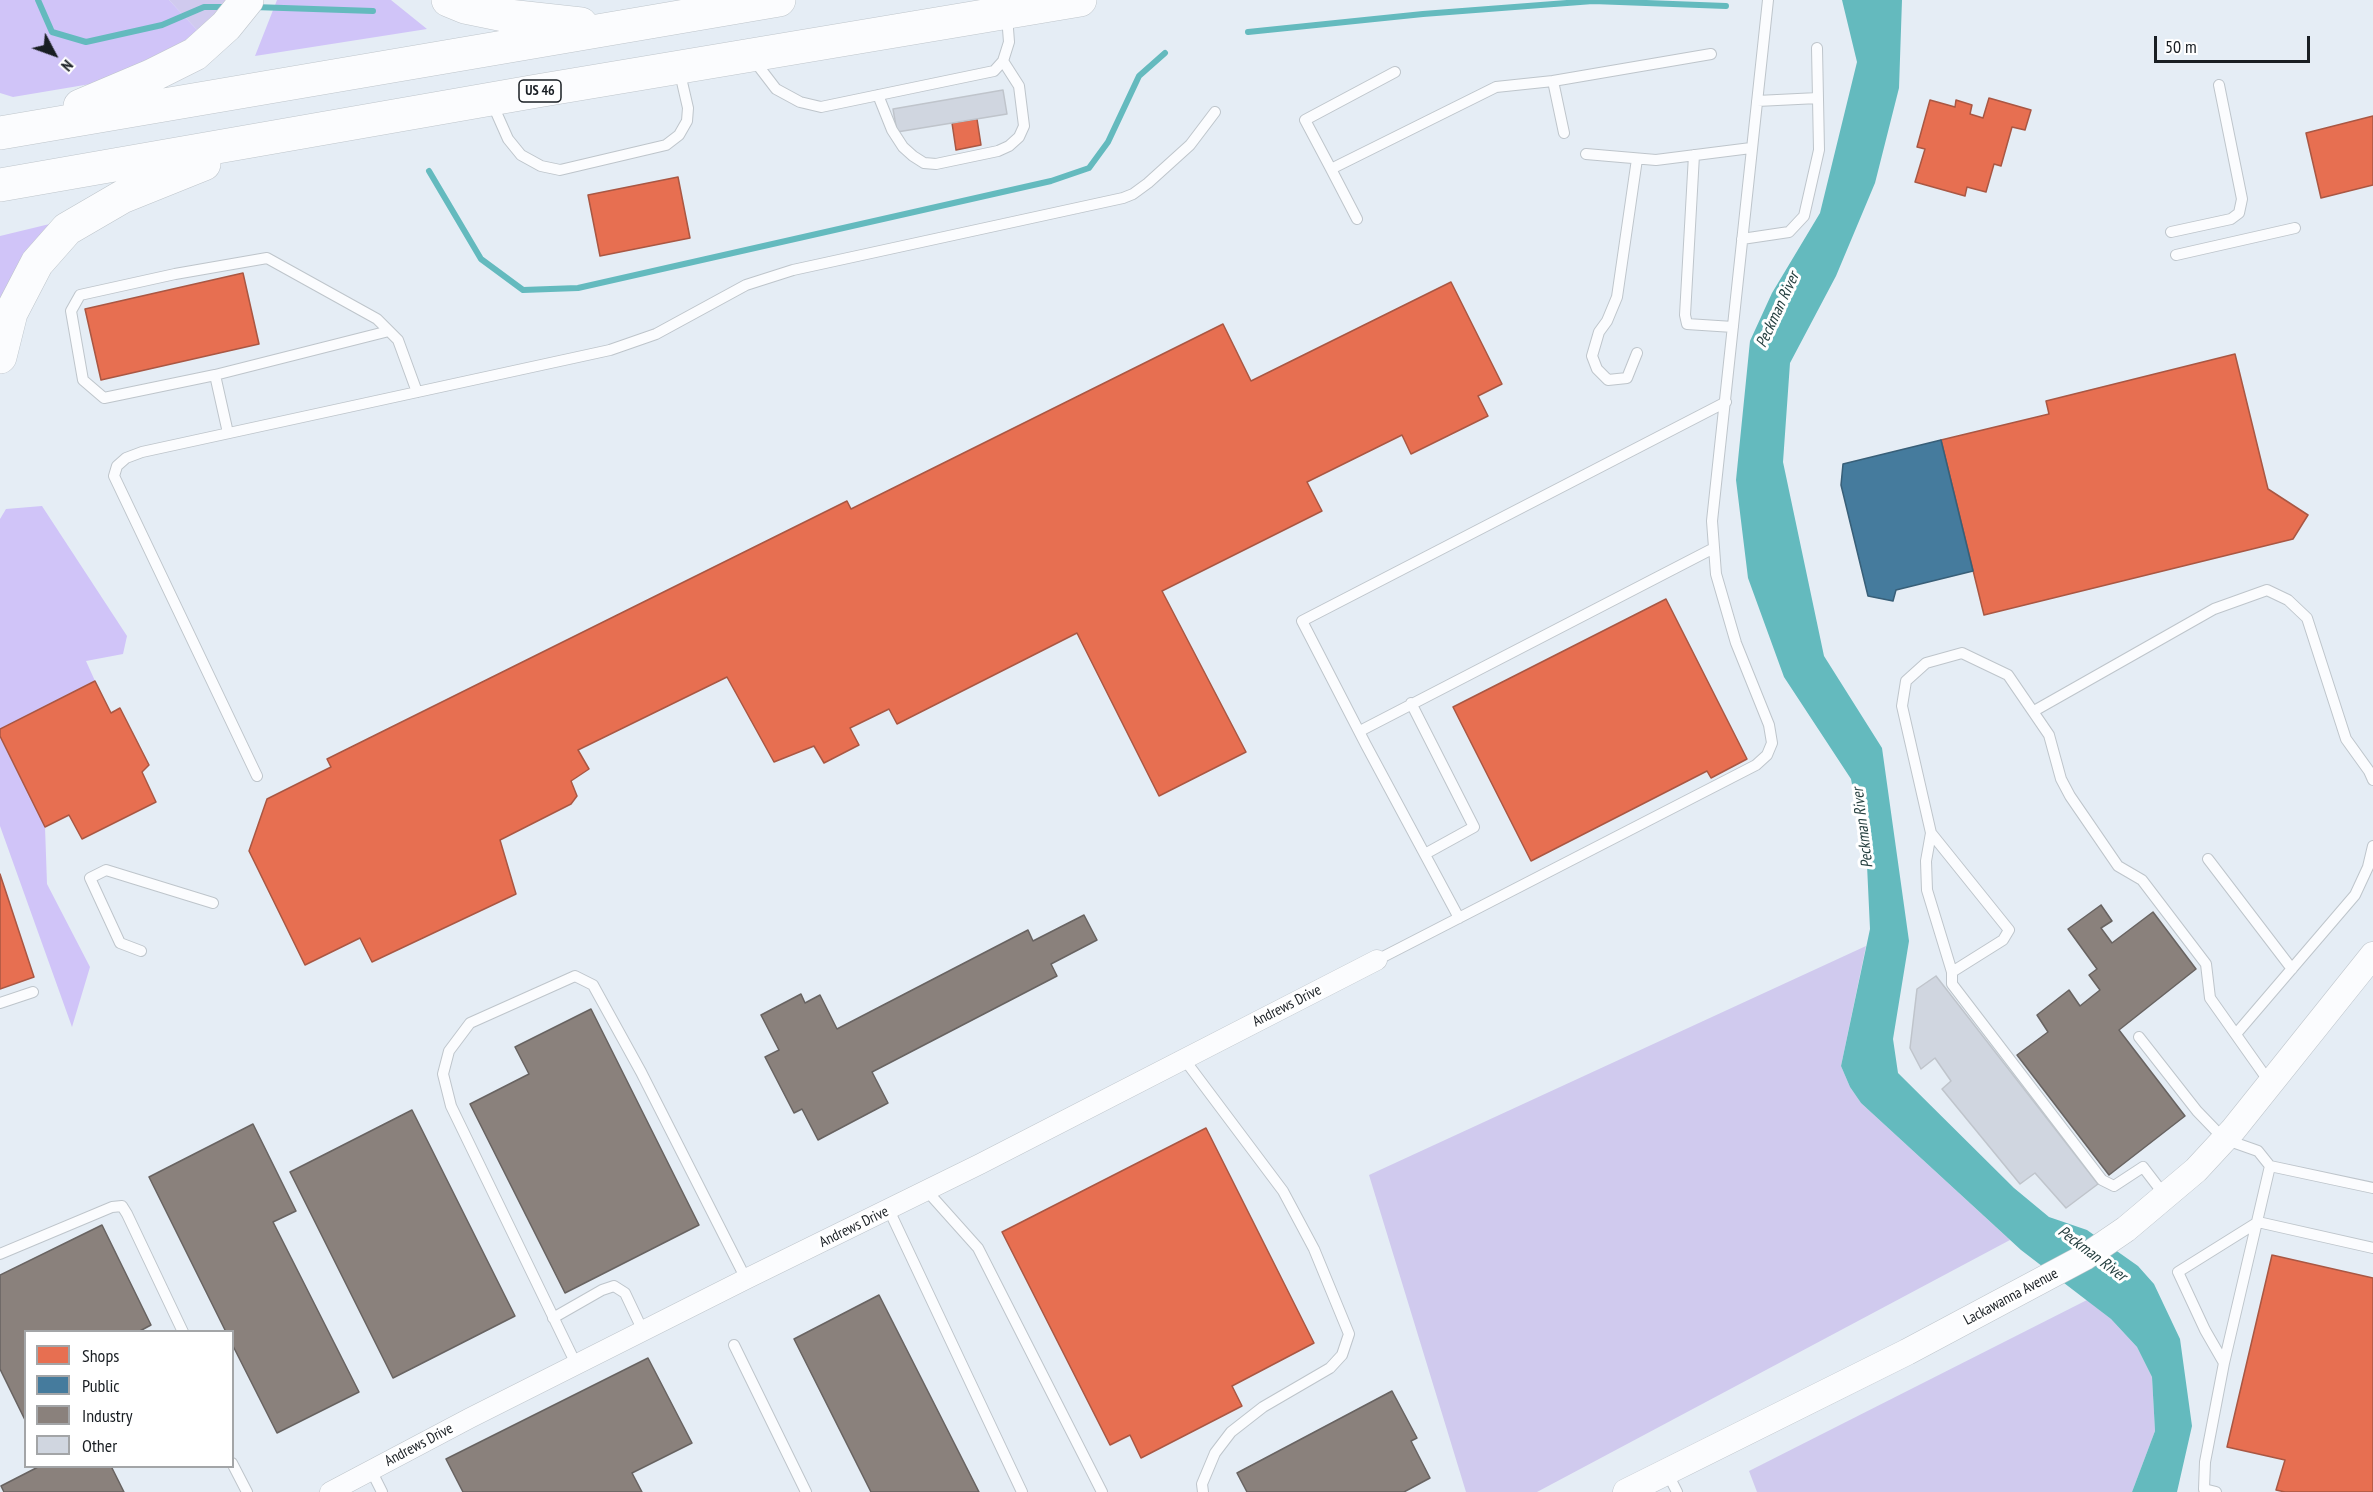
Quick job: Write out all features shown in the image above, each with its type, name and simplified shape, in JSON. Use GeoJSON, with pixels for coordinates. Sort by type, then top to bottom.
{"type":"FeatureCollection","features":[{"type":"Feature","properties":{"kind":"highway"},"geometry":{"type":"LineString","coordinates":[[13,131],[151,76],[195,54],[226,26],[248,0]]}},
{"type":"Feature","properties":{"kind":"highway"},"geometry":{"type":"LineString","coordinates":[[448,0],[465,7],[509,16],[618,29]]}},
{"type":"Feature","properties":{"kind":"highway"},"geometry":{"type":"LineString","coordinates":[[13,131],[779,0]]}},
{"type":"Feature","properties":{"kind":"highway","name":"US 46"},"geometry":{"type":"LineString","coordinates":[[0,185],[1080,0]]}},
{"type":"Feature","properties":{"kind":"highway"},"geometry":{"type":"LineString","coordinates":[[0,357],[11,313],[37,264],[67,229],[122,197],[261,140]]}},
{"type":"Feature","properties":{"kind":"street","name":"Lackawanna Avenue"},"geometry":{"type":"LineString","coordinates":[[1626,1492],[1672,1482],[2085,1257],[2126,1229],[2196,1170],[2224,1139],[2373,955]]}},
{"type":"Feature","properties":{"kind":"street","name":"Andrews Drive"},"geometry":{"type":"LineString","coordinates":[[330,1492],[576,1364],[746,1278],[890,1210],[1377,960]]}},
{"type":"Feature","properties":{"kind":"lane"},"geometry":{"type":"LineString","coordinates":[[1377,960],[1756,765],[1767,755],[1772,742],[1769,724],[1736,643],[1716,574],[1712,521],[1768,0]]}},
{"type":"Feature","properties":{"kind":"lane"},"geometry":{"type":"LineString","coordinates":[[751,56],[776,88],[800,102],[821,107],[994,71],[1003,61],[1009,42],[1007,12]]}},
{"type":"Feature","properties":{"kind":"lane"},"geometry":{"type":"LineString","coordinates":[[1742,238],[1789,232],[1804,216],[1819,150],[1817,48]]}},
{"type":"Feature","properties":{"kind":"lane"},"geometry":{"type":"LineString","coordinates":[[1331,169],[1496,87],[1553,81],[1711,54]]}},
{"type":"Feature","properties":{"kind":"lane"},"geometry":{"type":"LineString","coordinates":[[878,95],[892,130],[903,147],[924,163],[936,164],[998,151],[1009,146],[1019,137],[1024,126],[1019,86],[1003,61]]}},
{"type":"Feature","properties":{"kind":"lane"},"geometry":{"type":"LineString","coordinates":[[491,100],[508,139],[521,155],[541,166],[560,170],[666,146],[679,135],[687,121],[688,108],[679,68]]}},
{"type":"Feature","properties":{"kind":"lane"},"geometry":{"type":"LineString","coordinates":[[1357,219],[1305,120],[1395,72]]}},
{"type":"Feature","properties":{"kind":"lane"},"geometry":{"type":"LineString","coordinates":[[1553,81],[1564,134]]}},
{"type":"Feature","properties":{"kind":"lane"},"geometry":{"type":"LineString","coordinates":[[2171,232],[2230,219],[2239,213],[2242,200],[2219,85]]}},
{"type":"Feature","properties":{"kind":"lane"},"geometry":{"type":"LineString","coordinates":[[1756,101],[1818,98]]}},
{"type":"Feature","properties":{"kind":"lane"},"geometry":{"type":"LineString","coordinates":[[257,776],[114,476],[117,466],[126,458],[142,452],[610,350],[656,334],[746,285],[793,270],[1133,194],[1190,145],[1215,112]]}},
{"type":"Feature","properties":{"kind":"lane"},"geometry":{"type":"LineString","coordinates":[[1586,154],[1656,160],[1751,148]]}},
{"type":"Feature","properties":{"kind":"lane"},"geometry":{"type":"LineString","coordinates":[[1694,155],[1685,315],[1687,324],[1733,327]]}},
{"type":"Feature","properties":{"kind":"lane"},"geometry":{"type":"LineString","coordinates":[[1637,159],[1617,297],[1608,321],[1599,332],[1592,356],[1597,369],[1608,380],[1627,378],[1637,353]]}},
{"type":"Feature","properties":{"kind":"lane"},"geometry":{"type":"LineString","coordinates":[[2176,255],[2295,228]]}},
{"type":"Feature","properties":{"kind":"lane"},"geometry":{"type":"LineString","coordinates":[[389,331],[215,375],[104,398],[83,380],[71,311],[80,295],[175,274],[267,258],[377,319],[389,331],[398,340],[417,392]]}},
{"type":"Feature","properties":{"kind":"lane"},"geometry":{"type":"LineString","coordinates":[[215,375],[228,433]]}},
{"type":"Feature","properties":{"kind":"lane"},"geometry":{"type":"LineString","coordinates":[[1459,918],[1302,621],[1726,402]]}},
{"type":"Feature","properties":{"kind":"lane"},"geometry":{"type":"LineString","coordinates":[[1360,731],[1714,548]]}},
{"type":"Feature","properties":{"kind":"lane"},"geometry":{"type":"LineString","coordinates":[[2034,711],[2214,609],[2266,590],[2288,600],[2307,618],[2346,739],[2373,780]]}},
{"type":"Feature","properties":{"kind":"lane"},"geometry":{"type":"LineString","coordinates":[[2166,1197],[2143,1167],[2114,1186],[2102,1180],[1952,984],[1952,972],[1927,890],[1926,861],[1931,833],[1902,706],[1906,681],[1926,663],[1962,653],[2008,675],[2049,735],[2061,779],[2070,796],[2118,866],[2142,880],[2206,964],[2210,998],[2270,1083]]}},
{"type":"Feature","properties":{"kind":"lane"},"geometry":{"type":"LineString","coordinates":[[1411,704],[1474,827],[1425,854]]}},
{"type":"Feature","properties":{"kind":"lane"},"geometry":{"type":"LineString","coordinates":[[1931,833],[2008,930],[2003,939],[1952,972]]}},
{"type":"Feature","properties":{"kind":"lane"},"geometry":{"type":"LineString","coordinates":[[2236,1034],[2355,895],[2368,867],[2373,846]]}},
{"type":"Feature","properties":{"kind":"lane"},"geometry":{"type":"LineString","coordinates":[[2208,859],[2292,969]]}},
{"type":"Feature","properties":{"kind":"lane"},"geometry":{"type":"LineString","coordinates":[[141,951],[120,944],[90,878],[106,870],[213,903]]}},
{"type":"Feature","properties":{"kind":"lane"},"geometry":{"type":"LineString","coordinates":[[576,1364],[451,1106],[443,1074],[448,1051],[470,1023],[575,976],[593,985],[642,1072],[746,1278]]}},
{"type":"Feature","properties":{"kind":"lane"},"geometry":{"type":"LineString","coordinates":[[0,1003],[33,992]]}},
{"type":"Feature","properties":{"kind":"lane"},"geometry":{"type":"LineString","coordinates":[[2139,1037],[2197,1111],[2224,1139],[2258,1151],[2270,1166],[2373,1188]]}},
{"type":"Feature","properties":{"kind":"lane"},"geometry":{"type":"LineString","coordinates":[[1184,1059],[1283,1191],[1314,1249],[1349,1334],[1342,1355],[1330,1368],[1263,1407],[1231,1432],[1215,1453],[1202,1484],[1203,1492]]}},
{"type":"Feature","properties":{"kind":"lane"},"geometry":{"type":"LineString","coordinates":[[2216,1492],[2204,1490],[2205,1462],[2224,1363],[2270,1166]]}},
{"type":"Feature","properties":{"kind":"lane"},"geometry":{"type":"LineString","coordinates":[[927,1191],[978,1248],[1102,1492]]}},
{"type":"Feature","properties":{"kind":"lane"},"geometry":{"type":"LineString","coordinates":[[0,1254],[112,1207],[122,1206],[128,1214],[182,1330]]}},
{"type":"Feature","properties":{"kind":"lane"},"geometry":{"type":"LineString","coordinates":[[890,1210],[1022,1492]]}},
{"type":"Feature","properties":{"kind":"lane"},"geometry":{"type":"LineString","coordinates":[[2224,1363],[2178,1272],[2258,1222],[2373,1248]]}},
{"type":"Feature","properties":{"kind":"lane"},"geometry":{"type":"LineString","coordinates":[[553,1318],[602,1290],[614,1286],[625,1293],[643,1331]]}},
{"type":"Feature","properties":{"kind":"lane"},"geometry":{"type":"LineString","coordinates":[[734,1345],[806,1492]]}},
{"type":"Feature","properties":{"kind":"lane"},"geometry":{"type":"LineString","coordinates":[[234,1467],[247,1492]]}},
{"type":"Feature","properties":{"kind":"lane"},"geometry":{"type":"LineString","coordinates":[[371,1470],[382,1492]]}},
{"type":"Feature","properties":{"kind":"shaded area"},"geometry":{"type":"Polygon","coordinates":[[[0,0],[169,0],[200,33],[138,76],[13,97],[0,93],[0,0]]]}},
{"type":"Feature","properties":{"kind":"shaded area"},"geometry":{"type":"Polygon","coordinates":[[[169,0],[230,0],[200,33],[169,0]]]}},
{"type":"Feature","properties":{"kind":"shaded area"},"geometry":{"type":"Polygon","coordinates":[[[277,0],[391,0],[427,29],[255,56],[277,0]]]}},
{"type":"Feature","properties":{"kind":"shaded area"},"geometry":{"type":"Polygon","coordinates":[[[62,221],[0,322],[0,236],[62,221]]]}},
{"type":"Feature","properties":{"kind":"shaded area"},"geometry":{"type":"Polygon","coordinates":[[[42,506],[127,636],[123,654],[86,661],[95,681],[0,729],[0,519],[6,509],[42,506]]]}},
{"type":"Feature","properties":{"kind":"shaded area"},"geometry":{"type":"Polygon","coordinates":[[[0,736],[45,827],[47,884],[90,967],[72,1027],[0,826],[0,736]]]}},
{"type":"Feature","properties":{"kind":"shaded area"},"geometry":{"type":"Polygon","coordinates":[[[1866,946],[1841,1066],[1850,1087],[1861,1103],[2010,1240],[1537,1492],[1466,1492],[1369,1175],[1866,946]]]}},
{"type":"Feature","properties":{"kind":"shaded area"},"geometry":{"type":"Polygon","coordinates":[[[2087,1300],[2111,1319],[2137,1347],[2152,1377],[2155,1431],[2132,1492],[1757,1492],[1749,1471],[2087,1300]]]}},
{"type":"Feature","properties":{"kind":"water","name":"Peckman River"},"geometry":{"type":"Polygon","coordinates":[[[1842,0],[1902,0],[1899,88],[1875,183],[1836,276],[1790,363],[1783,462],[1824,656],[1882,748],[1909,941],[1893,1039],[1898,1073],[2014,1188],[2049,1217],[2087,1230],[2138,1266],[2154,1284],[2180,1339],[2192,1426],[2177,1492],[2132,1492],[2155,1431],[2152,1377],[2137,1347],[2111,1319],[2021,1250],[1861,1103],[1850,1087],[1841,1066],[1870,929],[1867,865],[1851,779],[1784,677],[1748,578],[1736,480],[1750,341],[1772,293],[1820,213],[1857,62],[1842,0]]]}},
{"type":"Feature","properties":{"kind":"building: Shops"},"geometry":{"type":"Polygon","coordinates":[[[1989,98],[2031,110],[2025,130],[2012,127],[2001,166],[1994,164],[1986,192],[1967,187],[1965,196],[1915,182],[1925,149],[1917,147],[1930,100],[1955,107],[1956,100],[1972,105],[1970,114],[1983,118],[1989,98]]]}},
{"type":"Feature","properties":{"kind":"building: Shops"},"geometry":{"type":"Polygon","coordinates":[[[2373,116],[2373,185],[2321,198],[2306,133],[2373,116]]]}},
{"type":"Feature","properties":{"kind":"building: Shops"},"geometry":{"type":"Polygon","coordinates":[[[977,119],[981,145],[956,150],[952,123],[977,119]]]}},
{"type":"Feature","properties":{"kind":"building: Shops"},"geometry":{"type":"Polygon","coordinates":[[[678,177],[690,238],[600,256],[588,195],[678,177]]]}},
{"type":"Feature","properties":{"kind":"building: Shops"},"geometry":{"type":"Polygon","coordinates":[[[243,273],[259,344],[101,380],[85,309],[243,273]]]}},
{"type":"Feature","properties":{"kind":"building: Shops"},"geometry":{"type":"Polygon","coordinates":[[[1451,282],[1502,384],[1478,396],[1488,416],[1411,454],[1402,435],[1307,482],[1322,511],[1162,591],[1246,752],[1159,796],[1077,633],[897,724],[889,709],[850,728],[859,745],[824,763],[814,746],[774,762],[727,677],[578,750],[589,769],[571,781],[577,796],[571,804],[500,840],[516,894],[372,962],[360,938],[305,965],[249,851],[267,799],[331,767],[327,759],[847,501],[851,509],[1223,324],[1251,381],[1451,282]]]}},
{"type":"Feature","properties":{"kind":"building: Shops"},"geometry":{"type":"Polygon","coordinates":[[[2235,354],[2268,489],[2308,515],[2293,539],[1984,615],[1941,440],[2049,414],[2046,401],[2235,354]]]}},
{"type":"Feature","properties":{"kind":"building: Shops"},"geometry":{"type":"Polygon","coordinates":[[[1666,599],[1747,759],[1711,778],[1707,771],[1531,861],[1453,707],[1666,599]]]}},
{"type":"Feature","properties":{"kind":"building: Shops"},"geometry":{"type":"Polygon","coordinates":[[[95,681],[111,713],[120,708],[149,765],[142,772],[156,802],[82,839],[69,815],[45,827],[0,736],[0,729],[95,681]]]}},
{"type":"Feature","properties":{"kind":"building: Shops"},"geometry":{"type":"Polygon","coordinates":[[[0,874],[34,977],[0,989],[0,874]]]}},
{"type":"Feature","properties":{"kind":"building: Shops"},"geometry":{"type":"Polygon","coordinates":[[[1206,1128],[1314,1343],[1232,1386],[1242,1406],[1141,1458],[1130,1435],[1110,1445],[1002,1232],[1206,1128]]]}},
{"type":"Feature","properties":{"kind":"building: Shops"},"geometry":{"type":"Polygon","coordinates":[[[2272,1255],[2373,1278],[2373,1492],[2285,1492],[2276,1490],[2285,1460],[2227,1447],[2272,1255]]]}},
{"type":"Feature","properties":{"kind":"building: Public"},"geometry":{"type":"Polygon","coordinates":[[[1941,440],[1973,571],[1896,590],[1893,601],[1868,596],[1841,485],[1843,464],[1941,440]]]}},
{"type":"Feature","properties":{"kind":"building: Industry"},"geometry":{"type":"Polygon","coordinates":[[[2101,905],[2112,921],[2101,928],[2112,943],[2153,912],[2196,969],[2119,1030],[2185,1116],[2109,1175],[2017,1055],[2048,1032],[2037,1015],[2069,990],[2080,1006],[2100,990],[2089,975],[2097,969],[2068,929],[2101,905]]]}},
{"type":"Feature","properties":{"kind":"building: Industry"},"geometry":{"type":"Polygon","coordinates":[[[1084,915],[1097,940],[1051,964],[1057,976],[872,1072],[888,1103],[818,1140],[802,1109],[794,1113],[765,1057],[779,1050],[761,1015],[801,994],[805,1003],[820,995],[837,1029],[1028,930],[1033,941],[1084,915]]]}},
{"type":"Feature","properties":{"kind":"building: Industry"},"geometry":{"type":"Polygon","coordinates":[[[591,1009],[699,1225],[565,1293],[470,1104],[529,1074],[515,1047],[591,1009]]]}},
{"type":"Feature","properties":{"kind":"building: Industry"},"geometry":{"type":"Polygon","coordinates":[[[412,1110],[515,1316],[393,1378],[290,1172],[412,1110]]]}},
{"type":"Feature","properties":{"kind":"building: Industry"},"geometry":{"type":"Polygon","coordinates":[[[253,1124],[296,1211],[273,1222],[359,1392],[277,1433],[234,1348],[234,1330],[225,1330],[149,1177],[253,1124]]]}},
{"type":"Feature","properties":{"kind":"building: Industry"},"geometry":{"type":"Polygon","coordinates":[[[102,1225],[151,1325],[142,1330],[24,1330],[24,1418],[0,1369],[0,1275],[102,1225]]]}},
{"type":"Feature","properties":{"kind":"building: Industry"},"geometry":{"type":"Polygon","coordinates":[[[879,1295],[979,1492],[871,1492],[794,1339],[879,1295]]]}},
{"type":"Feature","properties":{"kind":"building: Industry"},"geometry":{"type":"Polygon","coordinates":[[[648,1358],[692,1443],[632,1473],[642,1492],[463,1492],[446,1459],[648,1358]]]}},
{"type":"Feature","properties":{"kind":"building: Industry"},"geometry":{"type":"Polygon","coordinates":[[[1392,1391],[1417,1438],[1411,1441],[1430,1478],[1404,1492],[1247,1492],[1237,1473],[1392,1391]]]}},
{"type":"Feature","properties":{"kind":"building: Industry"},"geometry":{"type":"Polygon","coordinates":[[[36,1468],[112,1468],[124,1492],[4,1492],[1,1486],[36,1468]]]}},
{"type":"Feature","properties":{"kind":"building: Other"},"geometry":{"type":"Polygon","coordinates":[[[1003,90],[1007,114],[897,132],[893,109],[1003,90]]]}},
{"type":"Feature","properties":{"kind":"building: Other"},"geometry":{"type":"Polygon","coordinates":[[[1936,976],[2098,1184],[2066,1208],[2035,1173],[2020,1184],[1942,1089],[1951,1081],[1935,1058],[1921,1069],[1910,1048],[1917,989],[1936,976]]]}},
{"type":"Feature","properties":{"kind":"waterway"},"geometry":{"type":"LineString","coordinates":[[38,0],[52,32],[86,42],[162,25],[204,7],[226,7]]}},
{"type":"Feature","properties":{"kind":"waterway"},"geometry":{"type":"LineString","coordinates":[[1248,32],[1423,14],[1593,1],[1726,6]]}},
{"type":"Feature","properties":{"kind":"waterway"},"geometry":{"type":"LineString","coordinates":[[254,7],[373,11]]}},
{"type":"Feature","properties":{"kind":"waterway"},"geometry":{"type":"LineString","coordinates":[[429,171],[481,259],[523,290],[578,288],[1051,181],[1089,168],[1108,142],[1139,76],[1165,53]]}}]}
